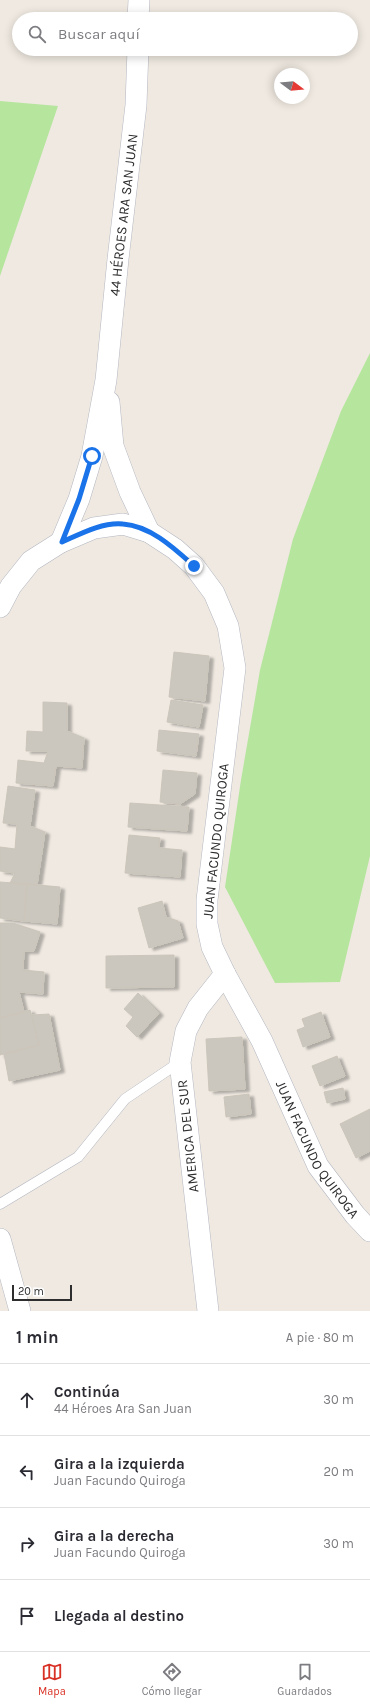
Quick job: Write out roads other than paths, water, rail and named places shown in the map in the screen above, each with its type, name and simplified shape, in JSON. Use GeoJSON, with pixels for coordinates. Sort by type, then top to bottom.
{"type":"FeatureCollection","features":[{"type":"Feature","properties":{"kind":"street"},"geometry":{"type":"LineString","coordinates":[[138,12],[139,0]]}},
{"type":"Feature","properties":{"kind":"street","name":"44 HÉROES ARA SAN JUAN"},"geometry":{"type":"LineString","coordinates":[[62,542],[79,499],[92,456],[106,380],[136,105],[138,56]]}},
{"type":"Feature","properties":{"kind":"street","name":"44 HÉROES ARA SAN JUAN"},"geometry":{"type":"LineString","coordinates":[[106,380],[113,446],[130,492],[149,532]]}},
{"type":"Feature","properties":{"kind":"street","name":"JUAN FACUNDO QUIROGA"},"geometry":{"type":"LineString","coordinates":[[0,607],[11,586],[30,561],[62,542],[94,528],[123,524],[149,532],[175,549],[194,566],[214,593],[228,626],[235,668],[207,900],[207,924],[212,947],[225,974],[262,1041],[318,1166],[355,1216],[370,1231]]}},
{"type":"Feature","properties":{"kind":"street","name":"AMERICA DEL SUR"},"geometry":{"type":"LineString","coordinates":[[208,1311],[180,1062],[186,1031],[198,1008],[225,974]]}},
{"type":"Feature","properties":{"kind":"street"},"geometry":{"type":"LineString","coordinates":[[0,1239],[20,1311]]}},
{"type":"Feature","properties":{"kind":"lane"},"geometry":{"type":"LineString","coordinates":[[0,1204],[78,1157],[125,1099],[180,1062]]}}]}
